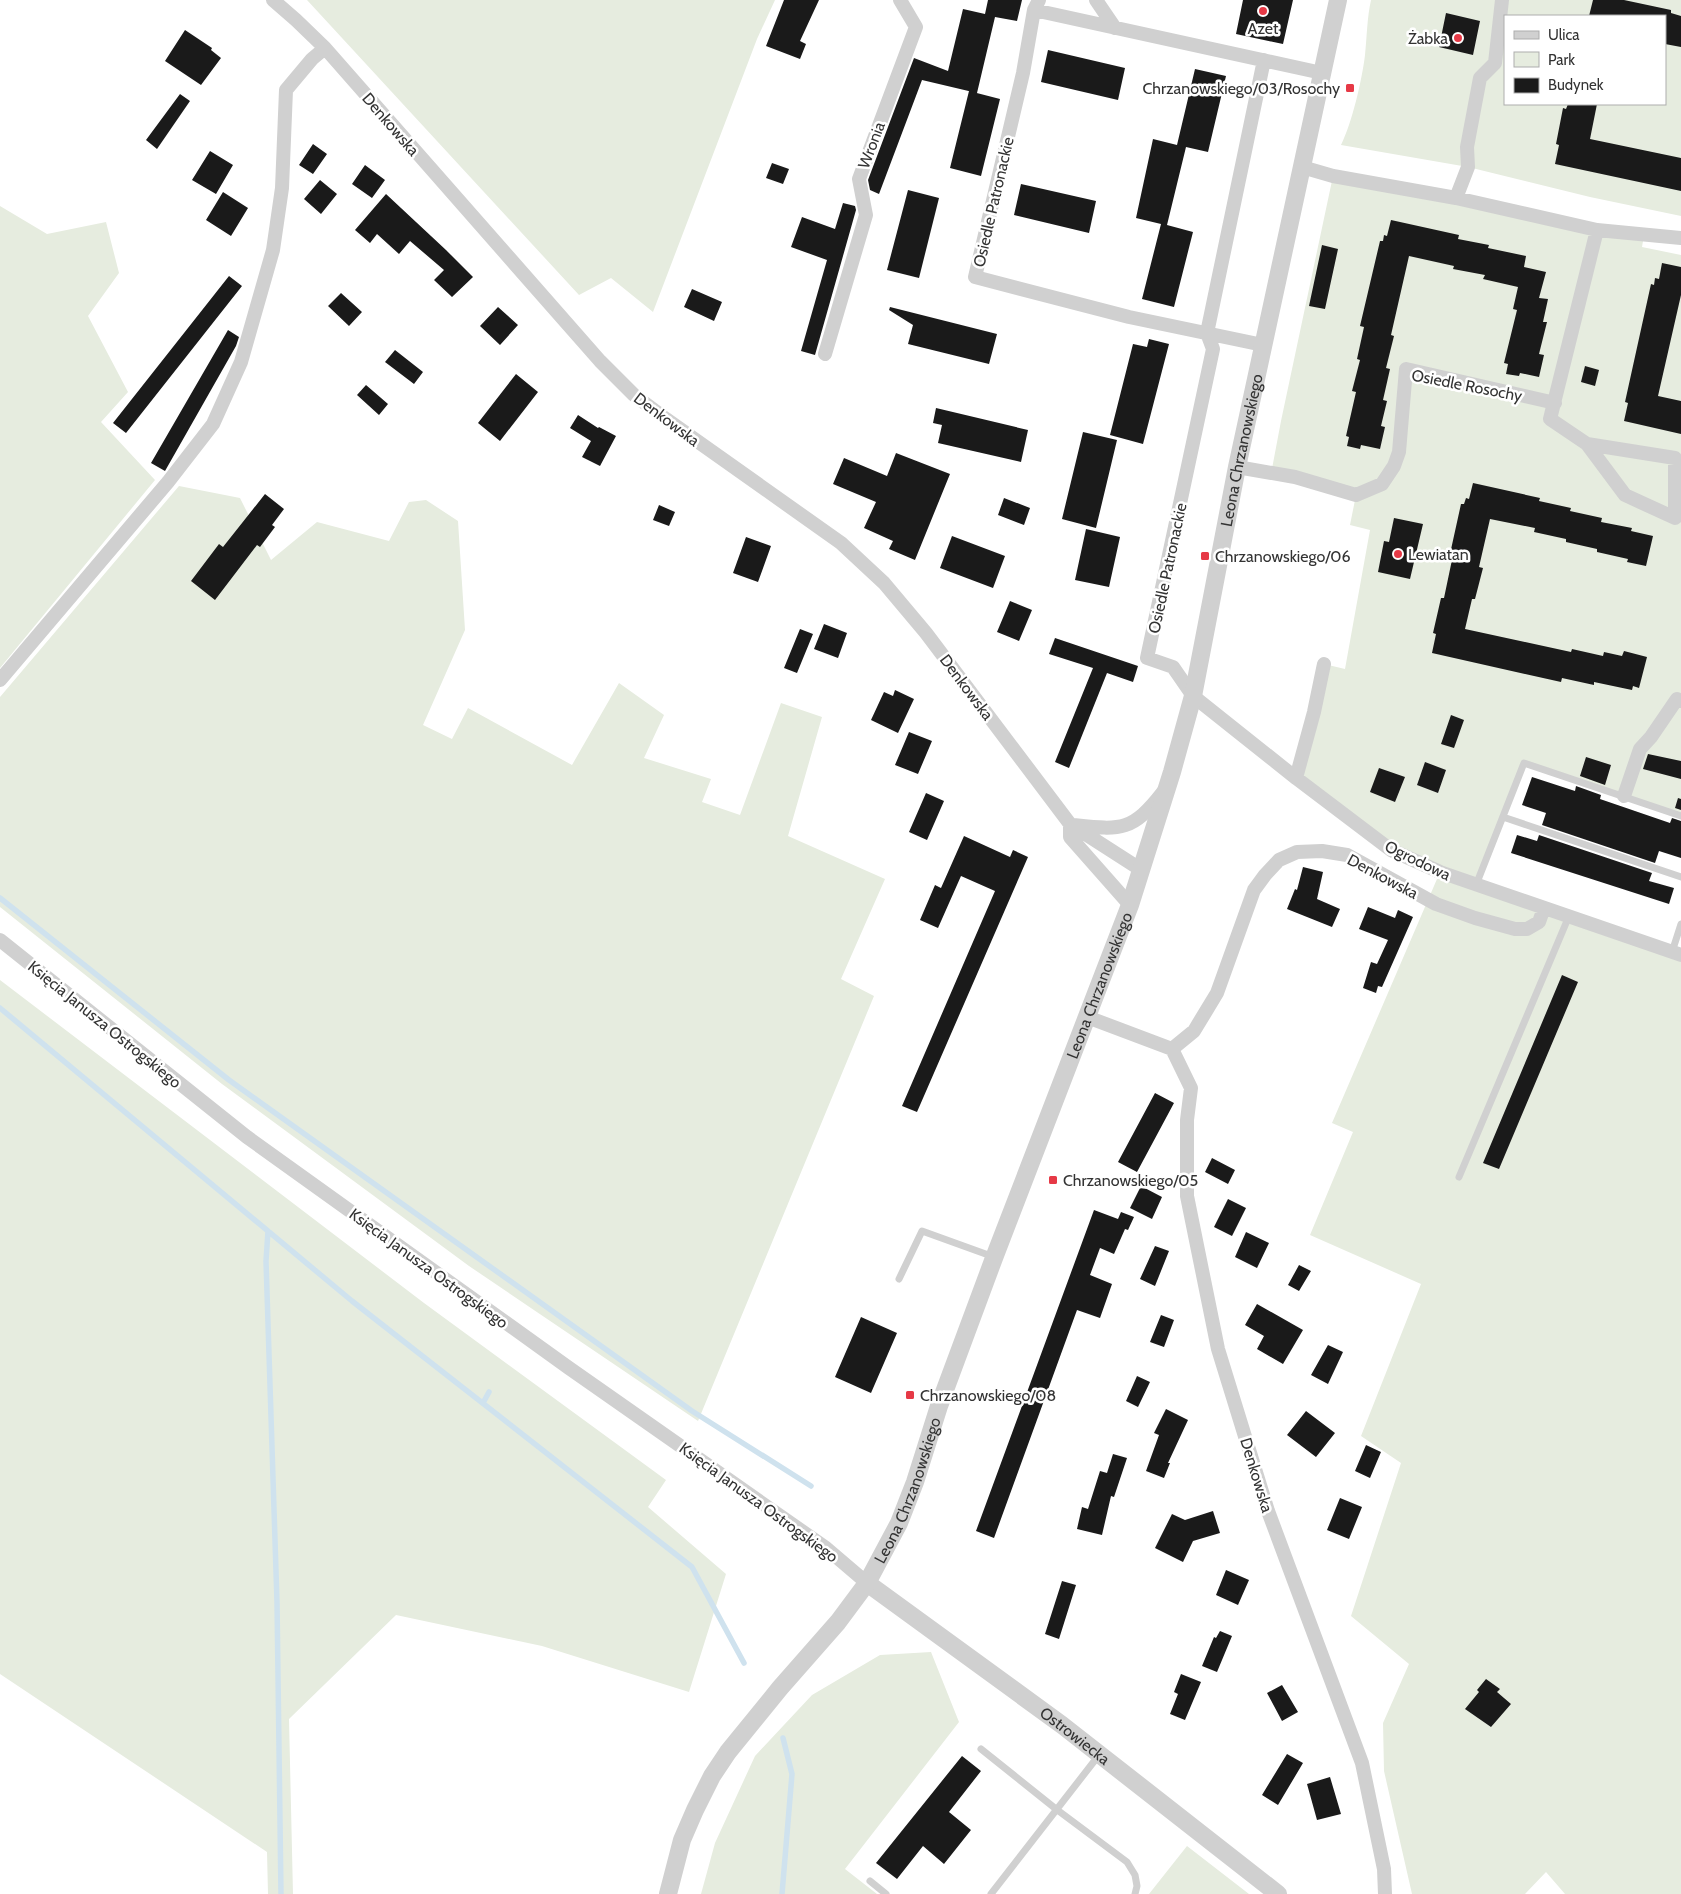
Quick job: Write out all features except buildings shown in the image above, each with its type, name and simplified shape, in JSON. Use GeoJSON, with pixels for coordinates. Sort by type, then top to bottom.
{"type":"FeatureCollection","features":[{"type":"Feature","properties":{"kind":"street","name":"Denkowska"},"geometry":{"type":"LineString","coordinates":[[273,0],[324,48],[582,340],[634,394],[674,425],[841,543],[884,583],[926,634],[1070,824],[1140,869]]}},
{"type":"Feature","properties":{"kind":"street","name":"Wronia"},"geometry":{"type":"LineString","coordinates":[[825,354],[866,215],[859,179],[916,26],[900,0]]}},
{"type":"Feature","properties":{"kind":"street"},"geometry":{"type":"LineString","coordinates":[[1096,0],[1114,28]]}},
{"type":"Feature","properties":{"kind":"street","name":"Leona Chrzanowskiego"},"geometry":{"type":"LineString","coordinates":[[668,1894],[682,1840],[712,1776],[748,1726],[838,1622],[867,1583],[899,1523],[994,1258],[1130,905],[1193,696],[1237,467],[1338,0]]}},
{"type":"Feature","properties":{"kind":"street"},"geometry":{"type":"LineString","coordinates":[[1456,198],[1468,167],[1467,148],[1480,78],[1494,63],[1502,0]]}},
{"type":"Feature","properties":{"kind":"street","name":"Osiedle Patronackie"},"geometry":{"type":"LineString","coordinates":[[1263,345],[1129,317],[975,277],[1037,5],[1114,28],[1322,74]]}},
{"type":"Feature","properties":{"kind":"street"},"geometry":{"type":"LineString","coordinates":[[0,680],[168,482],[212,424],[241,362],[273,250],[282,188],[286,90],[312,59],[324,48]]}},
{"type":"Feature","properties":{"kind":"street","name":"Osiedle Patronackie"},"geometry":{"type":"LineString","coordinates":[[1147,658],[1213,349],[1207,333],[1264,60]]}},
{"type":"Feature","properties":{"kind":"street"},"geometry":{"type":"LineString","coordinates":[[1302,167],[1333,176],[1456,198],[1597,230],[1681,238]]}},
{"type":"Feature","properties":{"kind":"street"},"geometry":{"type":"LineString","coordinates":[[1587,444],[1676,458],[1675,518],[1625,496],[1587,444],[1550,418],[1597,230]]}},
{"type":"Feature","properties":{"kind":"street","name":"Osiedle Rosochy"},"geometry":{"type":"LineString","coordinates":[[1237,467],[1295,477],[1356,495],[1382,484],[1394,466],[1399,452],[1406,369],[1555,403]]}},
{"type":"Feature","properties":{"kind":"street","name":"Ogrodowa"},"geometry":{"type":"LineString","coordinates":[[1147,658],[1173,667],[1193,696],[1391,850],[1440,872],[1676,953]]}},
{"type":"Feature","properties":{"kind":"street"},"geometry":{"type":"LineString","coordinates":[[1296,778],[1314,712],[1324,664]]}},
{"type":"Feature","properties":{"kind":"street"},"geometry":{"type":"LineString","coordinates":[[1624,796],[1640,749],[1651,737],[1676,699],[1681,702]]}},
{"type":"Feature","properties":{"kind":"street"},"geometry":{"type":"LineString","coordinates":[[1070,824],[1114,828],[1123,826],[1137,820],[1148,812],[1166,787]]}},
{"type":"Feature","properties":{"kind":"street","name":"Denkowska"},"geometry":{"type":"LineString","coordinates":[[1070,824],[1070,837],[1130,905]]}},
{"type":"Feature","properties":{"kind":"street","name":"Denkowska"},"geometry":{"type":"LineString","coordinates":[[1385,1894],[1384,1869],[1362,1763],[1268,1511],[1218,1349],[1186,1196],[1187,1120],[1191,1088],[1172,1049],[1194,1031],[1217,994],[1254,890],[1279,860],[1297,852],[1322,851],[1347,855],[1436,904],[1475,918],[1515,929],[1527,929],[1539,922],[1544,908]]}},
{"type":"Feature","properties":{"kind":"street","name":"Księcia Janusza Ostrogskiego"},"geometry":{"type":"LineString","coordinates":[[0,940],[247,1137],[561,1362],[826,1548],[867,1583]]}},
{"type":"Feature","properties":{"kind":"street"},"geometry":{"type":"LineString","coordinates":[[1087,1017],[1172,1049]]}},
{"type":"Feature","properties":{"kind":"street","name":"Ostrowiecka"},"geometry":{"type":"LineString","coordinates":[[867,1583],[1062,1725],[1278,1894]]}},
{"type":"Feature","properties":{"kind":"lane"},"geometry":{"type":"LineString","coordinates":[[1476,885],[1524,764],[1681,816]]}},
{"type":"Feature","properties":{"kind":"lane"},"geometry":{"type":"LineString","coordinates":[[1503,817],[1681,877]]}},
{"type":"Feature","properties":{"kind":"lane"},"geometry":{"type":"LineString","coordinates":[[1459,1177],[1569,916]]}},
{"type":"Feature","properties":{"kind":"lane"},"geometry":{"type":"LineString","coordinates":[[1676,953],[1681,924]]}},
{"type":"Feature","properties":{"kind":"lane"},"geometry":{"type":"LineString","coordinates":[[899,1279],[922,1230],[994,1258]]}},
{"type":"Feature","properties":{"kind":"lane"},"geometry":{"type":"LineString","coordinates":[[981,1749],[1056,1809],[1127,1862],[1135,1875],[1137,1886],[1135,1894]]}},
{"type":"Feature","properties":{"kind":"lane"},"geometry":{"type":"LineString","coordinates":[[991,1894],[1099,1754]]}},
{"type":"Feature","properties":{"kind":"lane"},"geometry":{"type":"LineString","coordinates":[[870,1881],[886,1894]]}},
{"type":"Feature","properties":{"kind":"green space"},"geometry":{"type":"Polygon","coordinates":[[[307,0],[775,0],[757,39],[653,312],[611,278],[579,295],[307,0]]]}},
{"type":"Feature","properties":{"kind":"green space"},"geometry":{"type":"Polygon","coordinates":[[[1371,0],[1681,0],[1681,216],[1590,197],[1468,167],[1341,145],[1353,113],[1362,77],[1371,0]]]}},
{"type":"Feature","properties":{"kind":"green space"},"geometry":{"type":"Polygon","coordinates":[[[1333,176],[1644,235],[1642,247],[1681,255],[1681,816],[1524,764],[1477,885],[1681,955],[1681,1894],[1565,1894],[1546,1872],[1525,1894],[1412,1894],[1384,1771],[1383,1723],[1409,1664],[1351,1616],[1401,1463],[1361,1436],[1421,1284],[1310,1235],[1353,1132],[1332,1123],[1440,872],[1391,850],[1296,778],[1324,664],[1345,669],[1370,530],[1350,525],[1356,495],[1271,474],[1333,176]]]}},
{"type":"Feature","properties":{"kind":"green space"},"geometry":{"type":"Polygon","coordinates":[[[0,206],[47,234],[106,222],[119,273],[88,316],[128,392],[101,422],[155,480],[0,668],[0,206]]]}},
{"type":"Feature","properties":{"kind":"green space"},"geometry":{"type":"Polygon","coordinates":[[[179,486],[240,498],[271,560],[317,522],[389,541],[409,502],[426,500],[458,521],[465,630],[423,725],[452,739],[468,708],[572,765],[619,683],[664,715],[644,758],[711,779],[702,802],[740,815],[781,703],[822,717],[788,836],[885,879],[841,979],[874,996],[698,1421],[469,1266],[222,1084],[0,907],[0,697],[179,486]]]}},
{"type":"Feature","properties":{"kind":"green space"},"geometry":{"type":"Polygon","coordinates":[[[0,980],[424,1303],[666,1480],[648,1507],[726,1574],[689,1692],[542,1646],[396,1615],[289,1719],[293,1894],[268,1894],[267,1852],[0,1674],[0,980]]]}},
{"type":"Feature","properties":{"kind":"green space"},"geometry":{"type":"Polygon","coordinates":[[[931,1652],[959,1722],[845,1869],[877,1894],[701,1894],[715,1843],[755,1756],[812,1695],[880,1655],[931,1652]]]}},
{"type":"Feature","properties":{"kind":"green space"},"geometry":{"type":"Polygon","coordinates":[[[1187,1846],[1249,1894],[1149,1894],[1187,1846]]]}},
{"type":"Feature","properties":{"kind":"waterway"},"geometry":{"type":"LineString","coordinates":[[0,898],[229,1080],[692,1411],[811,1486]]}},
{"type":"Feature","properties":{"kind":"waterway"},"geometry":{"type":"LineString","coordinates":[[0,1008],[352,1301],[692,1567],[744,1663]]}},
{"type":"Feature","properties":{"kind":"waterway"},"geometry":{"type":"LineString","coordinates":[[268,1231],[266,1261],[277,1602],[281,1894]]}},
{"type":"Feature","properties":{"kind":"waterway"},"geometry":{"type":"LineString","coordinates":[[483,1403],[489,1392]]}},
{"type":"Feature","properties":{"kind":"waterway"},"geometry":{"type":"LineString","coordinates":[[782,1894],[792,1774],[783,1738]]}},
{"type":"Feature","properties":{"kind":"place","name":"Azet"},"geometry":{"type":"Point","coordinates":[1263,11]}},
{"type":"Feature","properties":{"kind":"place","name":"Żabka"},"geometry":{"type":"Point","coordinates":[1458,38]}},
{"type":"Feature","properties":{"kind":"place","name":"Chrzanowskiego/03/Rosochy"},"geometry":{"type":"Point","coordinates":[1350,88]}},
{"type":"Feature","properties":{"kind":"place","name":"Lewiatan"},"geometry":{"type":"Point","coordinates":[1398,554]}},
{"type":"Feature","properties":{"kind":"place","name":"Chrzanowskiego/06"},"geometry":{"type":"Point","coordinates":[1205,556]}},
{"type":"Feature","properties":{"kind":"place","name":"Chrzanowskiego/05"},"geometry":{"type":"Point","coordinates":[1053,1180]}},
{"type":"Feature","properties":{"kind":"place","name":"Chrzanowskiego/08"},"geometry":{"type":"Point","coordinates":[910,1395]}}]}
